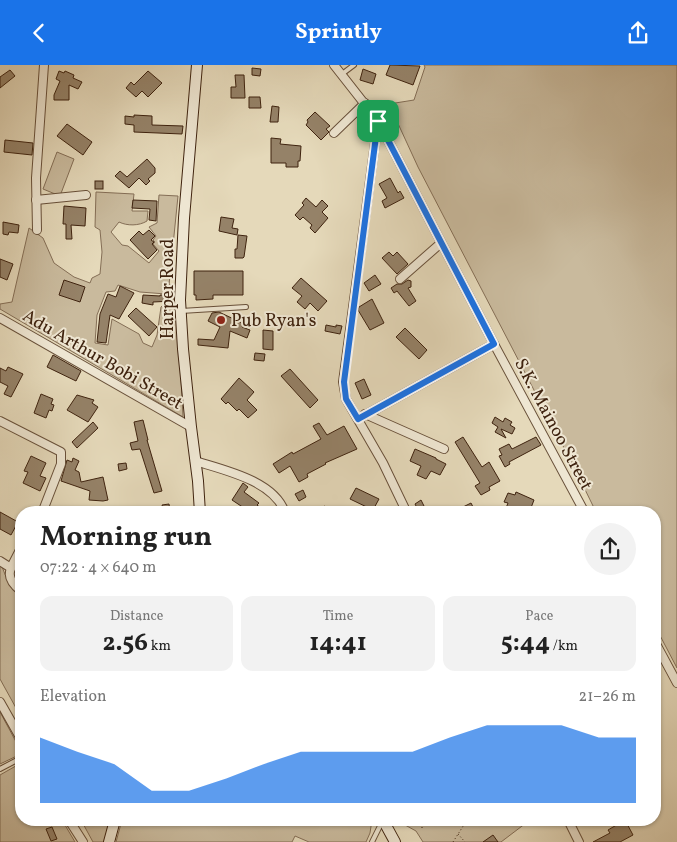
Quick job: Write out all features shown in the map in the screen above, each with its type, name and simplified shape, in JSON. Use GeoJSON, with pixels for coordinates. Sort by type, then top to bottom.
{"type":"FeatureCollection","features":[{"type":"Feature","properties":{"kind":"main road","name":"Harper Road"},"geometry":{"type":"LineString","coordinates":[[197,65],[184,218],[181,311],[183,349],[200,506]]}},
{"type":"Feature","properties":{"kind":"main road"},"geometry":{"type":"LineString","coordinates":[[109,842],[113,826]]}},
{"type":"Feature","properties":{"kind":"main road"},"geometry":{"type":"LineString","coordinates":[[386,826],[395,842]]}},
{"type":"Feature","properties":{"kind":"street"},"geometry":{"type":"LineString","coordinates":[[37,230],[36,200],[44,65]]}},
{"type":"Feature","properties":{"kind":"street","name":"S.K. Mainoo Street"},"geometry":{"type":"LineString","coordinates":[[334,65],[378,121],[494,344],[581,506]]}},
{"type":"Feature","properties":{"kind":"street"},"geometry":{"type":"LineString","coordinates":[[334,133],[365,103]]}},
{"type":"Feature","properties":{"kind":"street"},"geometry":{"type":"LineString","coordinates":[[378,121],[344,382],[346,399],[383,463],[404,506]]}},
{"type":"Feature","properties":{"kind":"street"},"geometry":{"type":"LineString","coordinates":[[36,200],[86,195]]}},
{"type":"Feature","properties":{"kind":"street"},"geometry":{"type":"LineString","coordinates":[[400,279],[441,243]]}},
{"type":"Feature","properties":{"kind":"street","name":"Adu Arthur Bobi Street"},"geometry":{"type":"LineString","coordinates":[[0,318],[191,427]]}},
{"type":"Feature","properties":{"kind":"street"},"geometry":{"type":"LineString","coordinates":[[358,419],[494,344]]}},
{"type":"Feature","properties":{"kind":"street"},"geometry":{"type":"LineString","coordinates":[[365,415],[444,449]]}},
{"type":"Feature","properties":{"kind":"street"},"geometry":{"type":"LineString","coordinates":[[0,421],[61,452],[61,464],[45,506]]}},
{"type":"Feature","properties":{"kind":"street"},"geometry":{"type":"LineString","coordinates":[[195,461],[238,474],[264,487],[283,506]]}},
{"type":"Feature","properties":{"kind":"street"},"geometry":{"type":"LineString","coordinates":[[15,560],[9,577],[11,583],[15,586]]}},
{"type":"Feature","properties":{"kind":"street"},"geometry":{"type":"LineString","coordinates":[[0,561],[11,568]]}},
{"type":"Feature","properties":{"kind":"street"},"geometry":{"type":"LineString","coordinates":[[661,653],[677,683]]}},
{"type":"Feature","properties":{"kind":"street"},"geometry":{"type":"LineString","coordinates":[[0,702],[15,728]]}},
{"type":"Feature","properties":{"kind":"street"},"geometry":{"type":"LineString","coordinates":[[73,826],[83,842]]}},
{"type":"Feature","properties":{"kind":"street"},"geometry":{"type":"LineString","coordinates":[[571,826],[579,842]]}},
{"type":"Feature","properties":{"kind":"lane"},"geometry":{"type":"LineString","coordinates":[[342,74],[354,65]]}},
{"type":"Feature","properties":{"kind":"lane"},"geometry":{"type":"LineString","coordinates":[[181,311],[246,307]]}},
{"type":"Feature","properties":{"kind":"lane"},"geometry":{"type":"LineString","coordinates":[[0,769],[15,761]]}},
{"type":"Feature","properties":{"kind":"lane"},"geometry":{"type":"LineString","coordinates":[[372,842],[380,826]]}},
{"type":"Feature","properties":{"kind":"path"},"geometry":{"type":"LineString","coordinates":[[453,842],[463,826]]}},
{"type":"Feature","properties":{"kind":"path"},"geometry":{"type":"LineString","coordinates":[[457,834],[465,842]]}},
{"type":"Feature","properties":{"kind":"shaded area"},"geometry":{"type":"Polygon","coordinates":[[[424,65],[677,65],[677,668],[661,637],[661,506],[593,506],[418,167],[389,104],[414,100],[425,67],[424,65]]]}},
{"type":"Feature","properties":{"kind":"shaded area"},"geometry":{"type":"Polygon","coordinates":[[[57,152],[74,159],[60,196],[43,189],[57,152]]]}},
{"type":"Feature","properties":{"kind":"shaded area"},"geometry":{"type":"Polygon","coordinates":[[[96,192],[134,194],[132,211],[148,211],[147,221],[133,225],[119,222],[111,232],[122,245],[128,246],[149,263],[159,251],[153,244],[156,236],[149,227],[157,223],[159,195],[178,196],[169,285],[176,285],[183,417],[0,309],[0,304],[12,302],[29,228],[43,238],[54,263],[74,277],[90,283],[92,278],[100,274],[102,252],[100,230],[95,227],[96,192]],[[118,285],[115,291],[106,292],[97,315],[95,343],[108,345],[112,319],[139,334],[143,343],[152,347],[157,335],[161,307],[167,302],[166,294],[140,292],[118,285]]]}},
{"type":"Feature","properties":{"kind":"shaded area"},"geometry":{"type":"Polygon","coordinates":[[[0,560],[15,591],[15,706],[0,679],[0,560]]]}},
{"type":"Feature","properties":{"kind":"shaded area"},"geometry":{"type":"Polygon","coordinates":[[[0,712],[15,740],[15,757],[0,764],[0,712]]]}},
{"type":"Feature","properties":{"kind":"shaded area"},"geometry":{"type":"Polygon","coordinates":[[[15,766],[15,826],[66,826],[75,842],[0,842],[0,775],[15,766]]]}},
{"type":"Feature","properties":{"kind":"shaded area"},"geometry":{"type":"Polygon","coordinates":[[[84,826],[109,826],[105,842],[93,842],[84,826]]]}},
{"type":"Feature","properties":{"kind":"shaded area"},"geometry":{"type":"Polygon","coordinates":[[[120,826],[371,826],[366,842],[309,842],[295,836],[292,842],[116,842],[120,826]]]}},
{"type":"Feature","properties":{"kind":"shaded area"},"geometry":{"type":"Polygon","coordinates":[[[407,826],[522,826],[501,842],[423,842],[416,831],[407,826]]]}},
{"type":"Feature","properties":{"kind":"building"},"geometry":{"type":"Polygon","coordinates":[[[390,65],[420,66],[413,85],[386,75],[390,65]]]}},
{"type":"Feature","properties":{"kind":"building"},"geometry":{"type":"Polygon","coordinates":[[[252,68],[261,69],[260,76],[252,75],[252,68]]]}},
{"type":"Feature","properties":{"kind":"building"},"geometry":{"type":"Polygon","coordinates":[[[363,69],[376,74],[373,84],[360,80],[363,69]]]}},
{"type":"Feature","properties":{"kind":"building"},"geometry":{"type":"Polygon","coordinates":[[[10,70],[15,76],[0,88],[0,77],[10,70]]]}},
{"type":"Feature","properties":{"kind":"building"},"geometry":{"type":"Polygon","coordinates":[[[59,71],[64,73],[65,71],[74,75],[73,78],[82,82],[78,89],[69,85],[69,100],[54,100],[54,95],[60,81],[56,79],[59,71]]]}},
{"type":"Feature","properties":{"kind":"building"},"geometry":{"type":"Polygon","coordinates":[[[148,71],[162,83],[148,97],[142,91],[136,97],[126,88],[131,82],[134,85],[148,71]]]}},
{"type":"Feature","properties":{"kind":"building"},"geometry":{"type":"Polygon","coordinates":[[[235,75],[244,75],[245,98],[231,98],[231,87],[236,87],[235,75]]]}},
{"type":"Feature","properties":{"kind":"building"},"geometry":{"type":"Polygon","coordinates":[[[249,97],[260,97],[261,108],[249,108],[249,97]]]}},
{"type":"Feature","properties":{"kind":"building"},"geometry":{"type":"Polygon","coordinates":[[[272,106],[279,107],[278,122],[270,122],[272,106]]]}},
{"type":"Feature","properties":{"kind":"building"},"geometry":{"type":"Polygon","coordinates":[[[315,112],[330,126],[326,129],[329,132],[321,140],[306,125],[307,120],[315,112]]]}},
{"type":"Feature","properties":{"kind":"building"},"geometry":{"type":"Polygon","coordinates":[[[364,113],[368,121],[361,124],[358,117],[364,113]]]}},
{"type":"Feature","properties":{"kind":"building"},"geometry":{"type":"Polygon","coordinates":[[[134,115],[152,116],[152,125],[183,126],[182,134],[134,132],[134,125],[125,124],[125,116],[134,117],[134,115]]]}},
{"type":"Feature","properties":{"kind":"building"},"geometry":{"type":"Polygon","coordinates":[[[67,124],[92,142],[83,155],[57,136],[67,124]]]}},
{"type":"Feature","properties":{"kind":"building"},"geometry":{"type":"Polygon","coordinates":[[[271,138],[281,139],[280,144],[301,146],[298,167],[286,167],[286,163],[271,163],[271,138]]]}},
{"type":"Feature","properties":{"kind":"building"},"geometry":{"type":"Polygon","coordinates":[[[5,140],[33,143],[32,155],[4,152],[5,140]]]}},
{"type":"Feature","properties":{"kind":"building"},"geometry":{"type":"Polygon","coordinates":[[[147,159],[155,168],[155,173],[148,179],[150,181],[146,185],[139,178],[129,188],[115,176],[120,171],[127,177],[147,159]]]}},
{"type":"Feature","properties":{"kind":"building"},"geometry":{"type":"Polygon","coordinates":[[[390,178],[398,193],[400,191],[404,198],[385,208],[382,201],[387,198],[379,184],[390,178]]]}},
{"type":"Feature","properties":{"kind":"building"},"geometry":{"type":"Polygon","coordinates":[[[95,181],[103,181],[103,189],[95,189],[95,181]]]}},
{"type":"Feature","properties":{"kind":"building"},"geometry":{"type":"Polygon","coordinates":[[[306,198],[316,207],[322,200],[328,206],[322,212],[328,218],[315,233],[310,228],[312,225],[303,217],[300,220],[295,215],[304,205],[302,203],[306,198]]]}},
{"type":"Feature","properties":{"kind":"building"},"geometry":{"type":"Polygon","coordinates":[[[133,200],[157,201],[156,221],[149,220],[150,209],[132,208],[133,200]]]}},
{"type":"Feature","properties":{"kind":"building"},"geometry":{"type":"Polygon","coordinates":[[[64,206],[86,208],[85,226],[71,225],[72,239],[66,239],[66,224],[63,224],[64,206]]]}},
{"type":"Feature","properties":{"kind":"building"},"geometry":{"type":"Polygon","coordinates":[[[221,217],[234,219],[232,228],[238,229],[237,235],[219,231],[221,217]]]}},
{"type":"Feature","properties":{"kind":"building"},"geometry":{"type":"Polygon","coordinates":[[[3,222],[19,225],[18,233],[9,232],[8,235],[3,234],[3,222]]]}},
{"type":"Feature","properties":{"kind":"building"},"geometry":{"type":"Polygon","coordinates":[[[149,230],[155,236],[151,240],[154,242],[152,244],[157,250],[148,259],[130,240],[139,231],[143,235],[149,230]]]}},
{"type":"Feature","properties":{"kind":"building"},"geometry":{"type":"Polygon","coordinates":[[[238,235],[247,236],[243,258],[235,258],[238,235]]]}},
{"type":"Feature","properties":{"kind":"building"},"geometry":{"type":"Polygon","coordinates":[[[389,252],[393,256],[397,252],[408,264],[397,274],[382,258],[389,252]]]}},
{"type":"Feature","properties":{"kind":"building"},"geometry":{"type":"Polygon","coordinates":[[[0,259],[13,264],[7,280],[0,277],[0,259]]]}},
{"type":"Feature","properties":{"kind":"building"},"geometry":{"type":"Polygon","coordinates":[[[194,271],[243,271],[243,295],[213,295],[213,299],[196,300],[196,295],[194,295],[194,271]]]}},
{"type":"Feature","properties":{"kind":"building"},"geometry":{"type":"Polygon","coordinates":[[[375,275],[381,284],[369,291],[364,283],[375,275]]]}},
{"type":"Feature","properties":{"kind":"building"},"geometry":{"type":"Polygon","coordinates":[[[301,278],[327,301],[318,311],[310,303],[305,309],[297,302],[302,296],[292,288],[301,278]]]}},
{"type":"Feature","properties":{"kind":"building"},"geometry":{"type":"Polygon","coordinates":[[[64,280],[85,287],[80,302],[59,295],[64,280]]]}},
{"type":"Feature","properties":{"kind":"building"},"geometry":{"type":"Polygon","coordinates":[[[408,280],[411,281],[411,287],[408,288],[416,301],[409,306],[397,291],[394,293],[391,288],[408,280]]]}},
{"type":"Feature","properties":{"kind":"building"},"geometry":{"type":"Polygon","coordinates":[[[120,286],[134,293],[119,319],[110,315],[106,343],[97,342],[100,314],[108,294],[116,297],[120,286]]]}},
{"type":"Feature","properties":{"kind":"building"},"geometry":{"type":"Polygon","coordinates":[[[143,295],[165,295],[165,297],[173,298],[173,301],[153,302],[153,305],[142,303],[143,295]]]}},
{"type":"Feature","properties":{"kind":"building"},"geometry":{"type":"Polygon","coordinates":[[[372,299],[384,323],[370,330],[358,310],[359,307],[372,299]]]}},
{"type":"Feature","properties":{"kind":"building"},"geometry":{"type":"Polygon","coordinates":[[[136,308],[157,327],[149,336],[128,316],[136,308]]]}},
{"type":"Feature","properties":{"kind":"building"},"geometry":{"type":"Polygon","coordinates":[[[219,312],[244,324],[242,327],[250,330],[247,338],[230,331],[228,348],[198,345],[198,339],[214,340],[220,327],[208,321],[212,313],[219,312]]]}},
{"type":"Feature","properties":{"kind":"building"},"geometry":{"type":"Polygon","coordinates":[[[326,325],[342,326],[340,334],[325,331],[326,325]]]}},
{"type":"Feature","properties":{"kind":"building"},"geometry":{"type":"Polygon","coordinates":[[[405,328],[427,350],[419,359],[396,337],[405,328]]]}},
{"type":"Feature","properties":{"kind":"building"},"geometry":{"type":"Polygon","coordinates":[[[263,330],[273,331],[273,350],[263,349],[263,330]]]}},
{"type":"Feature","properties":{"kind":"building"},"geometry":{"type":"Polygon","coordinates":[[[255,353],[265,354],[264,361],[254,360],[255,353]]]}},
{"type":"Feature","properties":{"kind":"building"},"geometry":{"type":"Polygon","coordinates":[[[53,355],[81,371],[76,381],[47,367],[53,355]]]}},
{"type":"Feature","properties":{"kind":"building"},"geometry":{"type":"Polygon","coordinates":[[[8,367],[23,374],[11,397],[4,394],[8,386],[0,382],[0,368],[6,371],[8,367]]]}},
{"type":"Feature","properties":{"kind":"building"},"geometry":{"type":"Polygon","coordinates":[[[290,369],[318,400],[310,408],[281,376],[290,369]]]}},
{"type":"Feature","properties":{"kind":"building"},"geometry":{"type":"Polygon","coordinates":[[[239,378],[254,392],[247,400],[257,410],[248,418],[239,409],[237,411],[228,402],[226,404],[221,399],[239,378]]]}},
{"type":"Feature","properties":{"kind":"building"},"geometry":{"type":"Polygon","coordinates":[[[364,379],[371,395],[362,399],[355,383],[364,379]]]}},
{"type":"Feature","properties":{"kind":"building"},"geometry":{"type":"Polygon","coordinates":[[[41,394],[53,399],[51,404],[54,405],[52,411],[49,410],[46,418],[34,413],[41,394]]]}},
{"type":"Feature","properties":{"kind":"building"},"geometry":{"type":"Polygon","coordinates":[[[77,395],[94,400],[92,403],[98,407],[88,422],[67,410],[77,395]]]}},
{"type":"Feature","properties":{"kind":"building"},"geometry":{"type":"Polygon","coordinates":[[[495,417],[503,422],[505,418],[512,422],[510,425],[515,428],[512,434],[501,429],[506,438],[495,432],[498,427],[492,423],[495,417]]]}},
{"type":"Feature","properties":{"kind":"building"},"geometry":{"type":"Polygon","coordinates":[[[143,420],[162,491],[154,493],[140,449],[132,450],[130,443],[138,441],[134,422],[143,420]]]}},
{"type":"Feature","properties":{"kind":"building"},"geometry":{"type":"Polygon","coordinates":[[[93,422],[98,428],[77,448],[72,442],[93,422]]]}},
{"type":"Feature","properties":{"kind":"building"},"geometry":{"type":"Polygon","coordinates":[[[319,423],[327,435],[344,426],[357,449],[325,463],[307,474],[308,477],[299,482],[290,466],[279,473],[273,464],[292,452],[293,454],[321,439],[313,426],[319,423]]]}},
{"type":"Feature","properties":{"kind":"building"},"geometry":{"type":"Polygon","coordinates":[[[463,437],[482,467],[489,462],[500,481],[489,487],[490,490],[481,495],[475,486],[480,483],[455,442],[463,437]]]}},
{"type":"Feature","properties":{"kind":"building"},"geometry":{"type":"Polygon","coordinates":[[[536,437],[541,445],[509,462],[510,464],[505,467],[499,456],[502,455],[499,449],[509,444],[512,449],[536,437]]]}},
{"type":"Feature","properties":{"kind":"building"},"geometry":{"type":"Polygon","coordinates":[[[415,449],[446,464],[440,475],[431,471],[426,479],[417,475],[421,466],[410,461],[415,449]]]}},
{"type":"Feature","properties":{"kind":"building"},"geometry":{"type":"Polygon","coordinates":[[[31,456],[46,463],[40,476],[46,478],[40,491],[23,483],[28,472],[24,471],[31,456]]]}},
{"type":"Feature","properties":{"kind":"building"},"geometry":{"type":"Polygon","coordinates":[[[73,458],[79,461],[75,470],[79,472],[81,482],[103,477],[108,500],[89,500],[90,491],[61,481],[67,460],[72,462],[73,458]]]}},
{"type":"Feature","properties":{"kind":"building"},"geometry":{"type":"Polygon","coordinates":[[[126,463],[127,469],[119,471],[118,464],[126,463]]]}},
{"type":"Feature","properties":{"kind":"building"},"geometry":{"type":"Polygon","coordinates":[[[243,483],[248,487],[244,492],[259,503],[258,506],[241,506],[232,500],[243,483]]]}},
{"type":"Feature","properties":{"kind":"building"},"geometry":{"type":"Polygon","coordinates":[[[356,488],[379,499],[375,506],[365,506],[350,499],[356,488]]]}},
{"type":"Feature","properties":{"kind":"building"},"geometry":{"type":"Polygon","coordinates":[[[303,490],[306,497],[299,501],[295,494],[303,490]]]}},
{"type":"Feature","properties":{"kind":"building"},"geometry":{"type":"Polygon","coordinates":[[[516,492],[534,500],[532,506],[507,506],[508,503],[504,502],[508,493],[515,495],[516,492]]]}},
{"type":"Feature","properties":{"kind":"building"},"geometry":{"type":"Polygon","coordinates":[[[421,500],[424,506],[416,506],[415,504],[421,500]]]}},
{"type":"Feature","properties":{"kind":"building"},"geometry":{"type":"Polygon","coordinates":[[[0,512],[15,520],[15,528],[11,535],[0,529],[0,512]]]}},
{"type":"Feature","properties":{"kind":"building"},"geometry":{"type":"Polygon","coordinates":[[[615,826],[628,826],[633,835],[620,842],[593,842],[610,833],[608,830],[615,826]]]}},
{"type":"Feature","properties":{"kind":"building"},"geometry":{"type":"Polygon","coordinates":[[[52,827],[57,839],[51,841],[46,829],[52,827]]]}},
{"type":"Feature","properties":{"kind":"building"},"geometry":{"type":"Polygon","coordinates":[[[493,835],[498,842],[483,842],[493,835]]]}},
{"type":"Feature","properties":{"kind":"place","name":"Pub Ryan's"},"geometry":{"type":"Point","coordinates":[221,320]}},
{"type":"Feature","properties":{"kind":"route"},"geometry":{"type":"LineString","coordinates":[[378,121],[494,344],[358,419],[346,399],[344,382],[378,121]]}}]}
